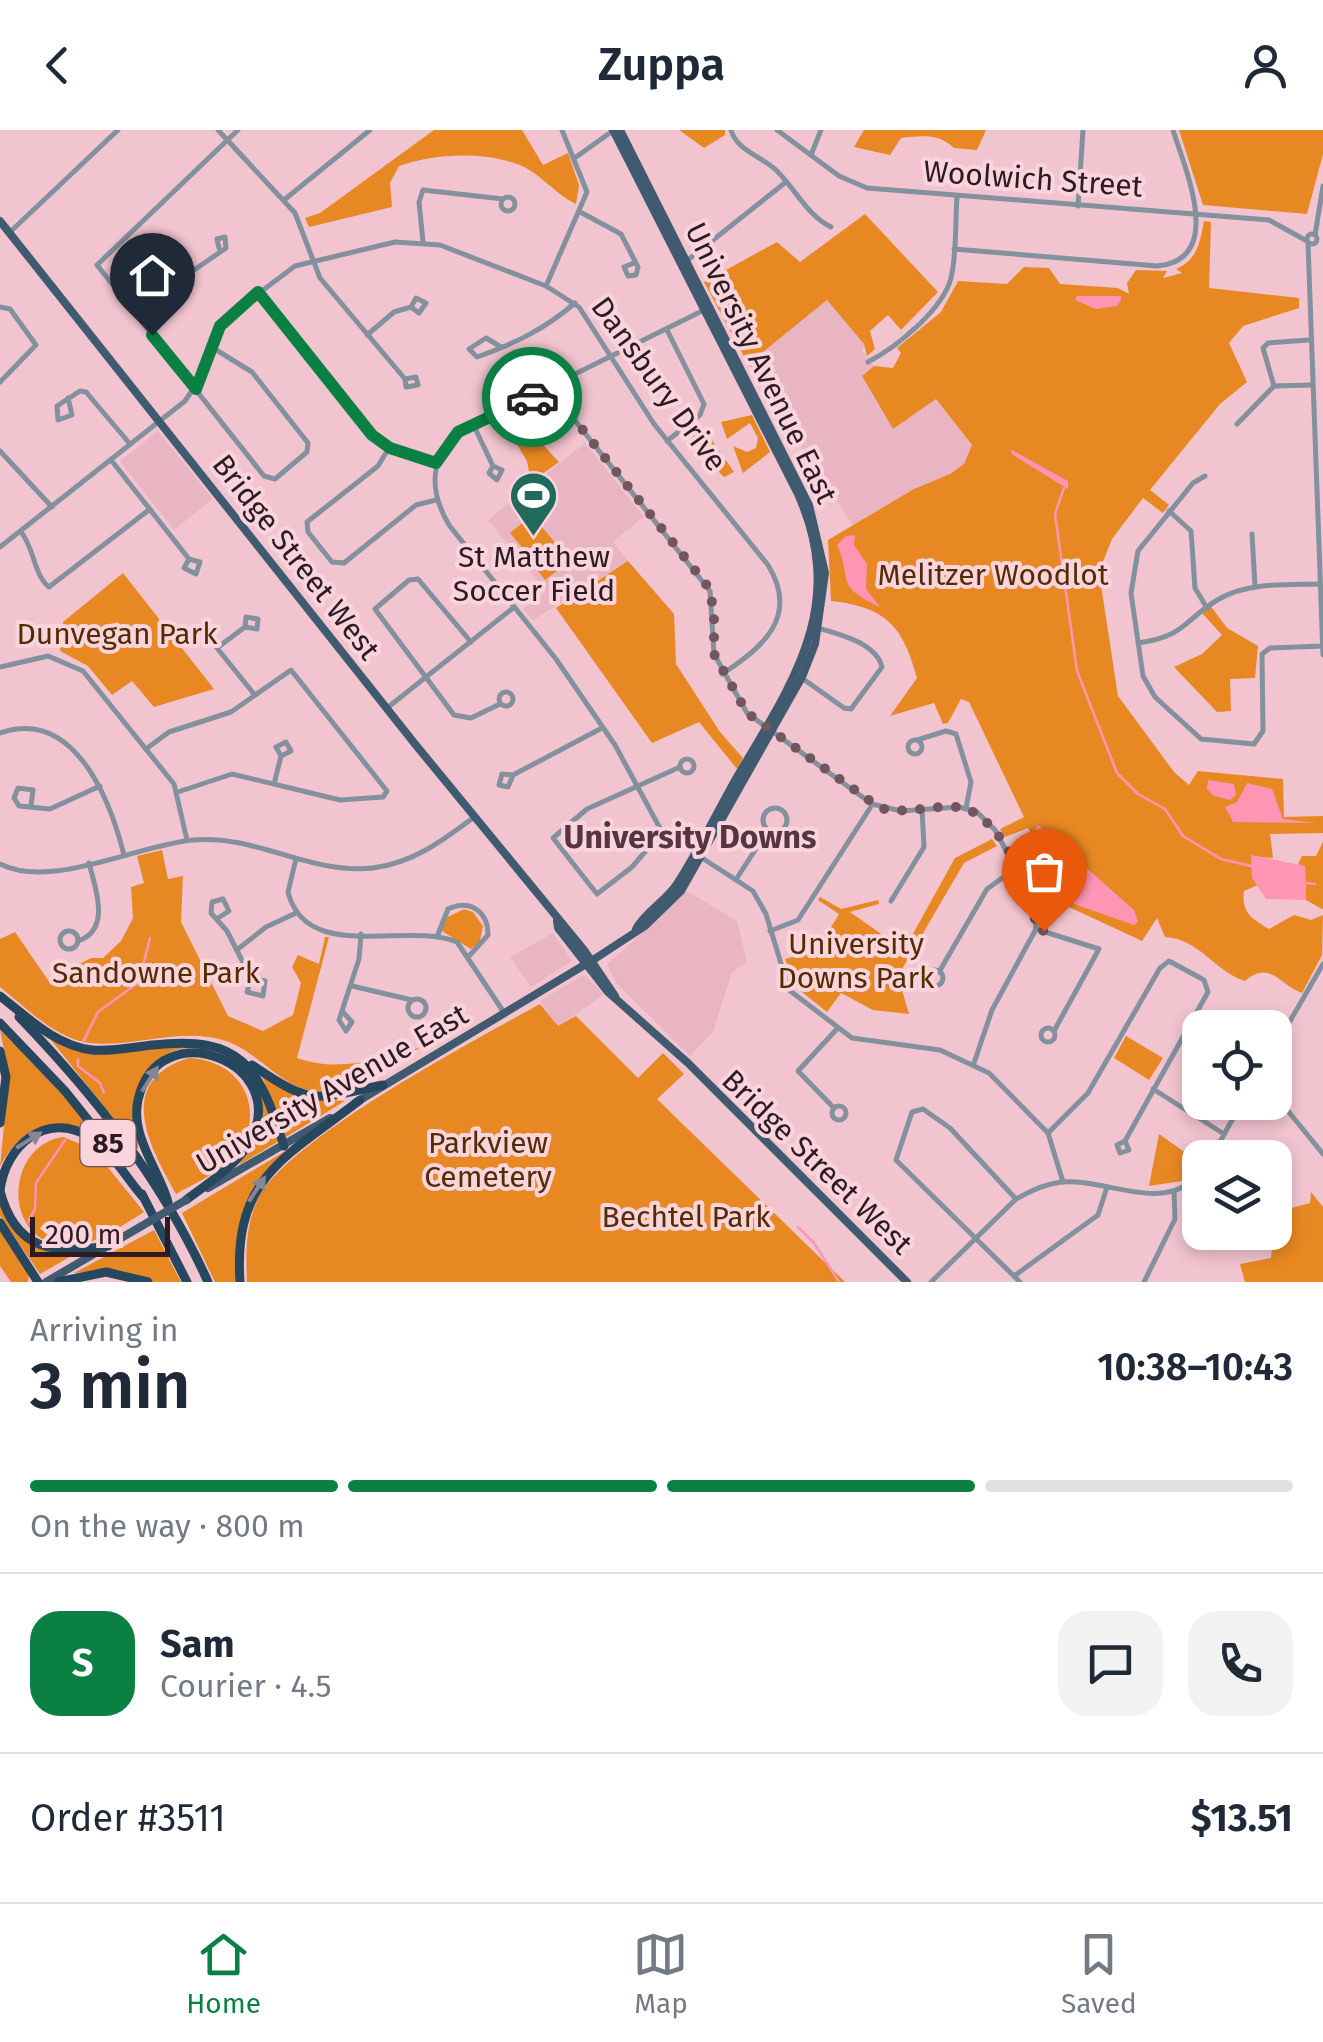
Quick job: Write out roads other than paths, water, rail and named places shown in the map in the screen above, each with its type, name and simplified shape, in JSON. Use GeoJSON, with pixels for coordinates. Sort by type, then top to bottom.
{"type":"FeatureCollection","features":[{"type":"Feature","properties":{"kind":"highway"},"geometry":{"type":"LineString","coordinates":[[0,997],[47,1032],[90,1050],[191,1041],[217,1044],[298,1094],[318,1099],[383,1085]]}},
{"type":"Feature","properties":{"kind":"highway","name":"85"},"geometry":{"type":"LineString","coordinates":[[0,997],[110,1117],[168,1202],[208,1282]]}},
{"type":"Feature","properties":{"kind":"highway","name":"85"},"geometry":{"type":"LineString","coordinates":[[0,1024],[100,1131],[143,1197],[187,1282]]}},
{"type":"Feature","properties":{"kind":"highway"},"geometry":{"type":"LineString","coordinates":[[0,1051],[6,1078],[0,1123]]}},
{"type":"Feature","properties":{"kind":"highway"},"geometry":{"type":"LineString","coordinates":[[168,1202],[139,1130],[138,1100],[158,1066],[178,1054],[207,1053],[228,1060],[247,1077],[257,1114],[252,1138],[236,1161],[186,1200]]}},
{"type":"Feature","properties":{"kind":"highway"},"geometry":{"type":"LineString","coordinates":[[246,1061],[264,1089],[284,1146]]}},
{"type":"Feature","properties":{"kind":"highway"},"geometry":{"type":"LineString","coordinates":[[240,1282],[238,1255],[249,1199],[268,1173],[360,1100]]}},
{"type":"Feature","properties":{"kind":"highway"},"geometry":{"type":"LineString","coordinates":[[108,1246],[54,1250],[33,1242],[16,1228],[0,1191],[12,1151],[36,1132],[72,1129],[99,1144],[143,1197]]}},
{"type":"Feature","properties":{"kind":"highway"},"geometry":{"type":"LineString","coordinates":[[0,1223],[38,1282]]}},
{"type":"Feature","properties":{"kind":"highway"},"geometry":{"type":"LineString","coordinates":[[58,1282],[106,1272],[148,1282]]}},
{"type":"Feature","properties":{"kind":"main road","name":"University Avenue East"},"geometry":{"type":"LineString","coordinates":[[46,1282],[505,1014],[589,962],[676,897],[799,676],[817,628],[825,574],[815,518],[615,130]]}},
{"type":"Feature","properties":{"kind":"main road","name":"Bridge Street West"},"geometry":{"type":"LineString","coordinates":[[0,222],[616,996],[907,1282]]}},
{"type":"Feature","properties":{"kind":"main road"},"geometry":{"type":"LineString","coordinates":[[0,242],[9,234]]}},
{"type":"Feature","properties":{"kind":"street"},"geometry":{"type":"LineString","coordinates":[[9,234],[118,130]]}},
{"type":"Feature","properties":{"kind":"street"},"geometry":{"type":"LineString","coordinates":[[218,130],[296,212],[320,278],[405,379]]}},
{"type":"Feature","properties":{"kind":"street"},"geometry":{"type":"LineString","coordinates":[[213,348],[252,372],[308,443],[308,452],[275,479],[268,479],[99,270],[99,260],[238,130]]}},
{"type":"Feature","properties":{"kind":"street"},"geometry":{"type":"LineString","coordinates":[[284,200],[370,130]]}},
{"type":"Feature","properties":{"kind":"street"},"geometry":{"type":"LineString","coordinates":[[546,286],[581,212],[587,183],[562,130]]}},
{"type":"Feature","properties":{"kind":"street"},"geometry":{"type":"LineString","coordinates":[[576,157],[615,130]]}},
{"type":"Feature","properties":{"kind":"street"},"geometry":{"type":"LineString","coordinates":[[731,130],[736,142],[786,182],[817,220],[831,227]]}},
{"type":"Feature","properties":{"kind":"street","name":"Woolwich Street"},"geometry":{"type":"LineString","coordinates":[[777,130],[839,176],[867,188],[1269,220],[1314,240]]}},
{"type":"Feature","properties":{"kind":"street"},"geometry":{"type":"LineString","coordinates":[[811,155],[821,130]]}},
{"type":"Feature","properties":{"kind":"street"},"geometry":{"type":"LineString","coordinates":[[1078,206],[1082,130]]}},
{"type":"Feature","properties":{"kind":"street"},"geometry":{"type":"LineString","coordinates":[[954,250],[1164,265],[1178,261],[1191,248],[1196,214],[1173,130]]}},
{"type":"Feature","properties":{"kind":"street"},"geometry":{"type":"LineString","coordinates":[[684,263],[786,182]]}},
{"type":"Feature","properties":{"kind":"street"},"geometry":{"type":"LineString","coordinates":[[1323,186],[1308,258],[1323,655]]}},
{"type":"Feature","properties":{"kind":"street"},"geometry":{"type":"LineString","coordinates":[[423,242],[419,202],[423,190],[503,199]]}},
{"type":"Feature","properties":{"kind":"street"},"geometry":{"type":"LineString","coordinates":[[868,362],[884,353],[945,294],[954,250],[957,196]]}},
{"type":"Feature","properties":{"kind":"street"},"geometry":{"type":"LineString","coordinates":[[581,212],[621,234],[634,263]]}},
{"type":"Feature","properties":{"kind":"street","name":"Dansbury Drive"},"geometry":{"type":"LineString","coordinates":[[0,547],[196,389],[227,317],[258,292],[312,258],[395,242],[423,242],[546,286],[575,303],[667,441],[768,565],[778,588],[774,626],[762,648],[722,674]]}},
{"type":"Feature","properties":{"kind":"street"},"geometry":{"type":"LineString","coordinates":[[134,312],[220,248]]}},
{"type":"Feature","properties":{"kind":"street"},"geometry":{"type":"LineString","coordinates":[[258,292],[372,435],[390,448],[436,463]]}},
{"type":"Feature","properties":{"kind":"street"},"geometry":{"type":"LineString","coordinates":[[501,347],[486,338],[469,349],[477,356],[501,347],[539,332],[575,303]]}},
{"type":"Feature","properties":{"kind":"street"},"geometry":{"type":"LineString","coordinates":[[367,335],[394,312],[411,306]]}},
{"type":"Feature","properties":{"kind":"street"},"geometry":{"type":"LineString","coordinates":[[0,307],[10,309],[36,345],[0,382]]}},
{"type":"Feature","properties":{"kind":"street"},"geometry":{"type":"LineString","coordinates":[[708,308],[473,424],[446,444],[436,463],[436,500],[449,525],[602,728],[662,832],[737,878],[760,902],[789,990],[837,1029],[861,1042],[940,1050],[974,1063],[1006,1087],[1048,1133],[1063,1182]]}},
{"type":"Feature","properties":{"kind":"street"},"geometry":{"type":"LineString","coordinates":[[666,329],[704,404],[700,415],[667,441]]}},
{"type":"Feature","properties":{"kind":"street"},"geometry":{"type":"LineString","coordinates":[[1274,386],[1264,345],[1310,340]]}},
{"type":"Feature","properties":{"kind":"street"},"geometry":{"type":"LineString","coordinates":[[1237,424],[1274,386],[1311,385]]}},
{"type":"Feature","properties":{"kind":"street"},"geometry":{"type":"LineString","coordinates":[[550,389],[706,584],[713,599],[714,654],[747,713],[872,804],[894,811],[966,808],[990,823],[1032,899],[1036,929],[992,1010],[974,1063]]}},
{"type":"Feature","properties":{"kind":"street"},"geometry":{"type":"LineString","coordinates":[[68,398],[72,416],[61,421],[55,410],[68,398],[80,390],[86,392],[130,444]]}},
{"type":"Feature","properties":{"kind":"street"},"geometry":{"type":"LineString","coordinates":[[473,424],[493,466]]}},
{"type":"Feature","properties":{"kind":"street"},"geometry":{"type":"LineString","coordinates":[[390,448],[378,466],[308,522],[308,532],[332,562],[344,563],[416,505],[436,500]]}},
{"type":"Feature","properties":{"kind":"street"},"geometry":{"type":"LineString","coordinates":[[0,452],[52,507]]}},
{"type":"Feature","properties":{"kind":"street"},"geometry":{"type":"LineString","coordinates":[[111,460],[189,559]]}},
{"type":"Feature","properties":{"kind":"street"},"geometry":{"type":"LineString","coordinates":[[1205,476],[1192,483],[1150,531],[1132,574],[1143,676],[1155,697],[1194,735],[1224,744],[1254,744],[1262,737],[1265,650],[1323,646]]}},
{"type":"Feature","properties":{"kind":"street"},"geometry":{"type":"LineString","coordinates":[[21,532],[33,549],[40,578],[49,587],[150,508]]}},
{"type":"Feature","properties":{"kind":"street"},"geometry":{"type":"LineString","coordinates":[[1169,512],[1191,531],[1195,588],[1206,608]]}},
{"type":"Feature","properties":{"kind":"street"},"geometry":{"type":"LineString","coordinates":[[1252,534],[1255,586]]}},
{"type":"Feature","properties":{"kind":"street"},"geometry":{"type":"LineString","coordinates":[[470,642],[422,581],[409,580],[375,612],[454,715],[463,720],[500,704]]}},
{"type":"Feature","properties":{"kind":"street"},"geometry":{"type":"LineString","coordinates":[[1138,643],[1181,632],[1220,598],[1255,586],[1320,584]]}},
{"type":"Feature","properties":{"kind":"street"},"geometry":{"type":"LineString","coordinates":[[387,708],[514,608]]}},
{"type":"Feature","properties":{"kind":"street"},"geometry":{"type":"LineString","coordinates":[[244,627],[218,648],[254,694]]}},
{"type":"Feature","properties":{"kind":"street"},"geometry":{"type":"LineString","coordinates":[[799,676],[844,708],[851,708],[882,667],[880,658],[849,637],[817,628]]}},
{"type":"Feature","properties":{"kind":"street"},"geometry":{"type":"LineString","coordinates":[[0,667],[39,656],[75,664],[178,792],[187,840]]}},
{"type":"Feature","properties":{"kind":"street"},"geometry":{"type":"LineString","coordinates":[[146,748],[169,732],[231,712],[284,672],[297,672],[387,790],[382,797],[345,801],[220,775],[178,792]]}},
{"type":"Feature","properties":{"kind":"street"},"geometry":{"type":"LineString","coordinates":[[0,733],[26,727],[56,735],[100,786],[113,811],[124,854]]}},
{"type":"Feature","properties":{"kind":"street"},"geometry":{"type":"LineString","coordinates":[[513,775],[602,728]]}},
{"type":"Feature","properties":{"kind":"street"},"geometry":{"type":"LineString","coordinates":[[917,740],[946,731],[956,734],[971,782],[966,808]]}},
{"type":"Feature","properties":{"kind":"street"},"geometry":{"type":"LineString","coordinates":[[274,784],[281,756]]}},
{"type":"Feature","properties":{"kind":"street"},"geometry":{"type":"LineString","coordinates":[[662,832],[632,867],[597,894],[554,843],[555,834],[578,814],[680,767]]}},
{"type":"Feature","properties":{"kind":"street"},"geometry":{"type":"LineString","coordinates":[[31,805],[33,790],[18,788],[16,802],[22,807],[50,810],[100,786]]}},
{"type":"Feature","properties":{"kind":"street"},"geometry":{"type":"LineString","coordinates":[[770,931],[798,920],[872,804]]}},
{"type":"Feature","properties":{"kind":"street"},"geometry":{"type":"LineString","coordinates":[[737,878],[768,830],[764,816],[769,810],[780,809],[787,818],[786,826],[776,832],[768,830]]}},
{"type":"Feature","properties":{"kind":"street"},"geometry":{"type":"LineString","coordinates":[[891,901],[924,846],[922,810]]}},
{"type":"Feature","properties":{"kind":"street"},"geometry":{"type":"LineString","coordinates":[[0,864],[32,873],[187,840],[246,843],[346,869],[394,864],[428,851],[474,818]]}},
{"type":"Feature","properties":{"kind":"street"},"geometry":{"type":"LineString","coordinates":[[296,858],[288,892],[296,914],[320,931],[437,936],[457,942],[470,955],[505,1014]]}},
{"type":"Feature","properties":{"kind":"street"},"geometry":{"type":"LineString","coordinates":[[78,941],[92,933],[99,910],[89,862]]}},
{"type":"Feature","properties":{"kind":"street"},"geometry":{"type":"LineString","coordinates":[[940,972],[987,889],[1016,868]]}},
{"type":"Feature","properties":{"kind":"street"},"geometry":{"type":"LineString","coordinates":[[437,936],[448,909],[458,905],[476,908],[487,922],[488,935],[470,955]]}},
{"type":"Feature","properties":{"kind":"street"},"geometry":{"type":"LineString","coordinates":[[238,949],[266,927],[296,914]]}},
{"type":"Feature","properties":{"kind":"street"},"geometry":{"type":"LineString","coordinates":[[218,918],[251,978],[247,992],[256,998],[263,996],[267,990],[265,980],[251,978]]}},
{"type":"Feature","properties":{"kind":"street"},"geometry":{"type":"LineString","coordinates":[[1036,929],[1099,949],[1054,1031]]}},
{"type":"Feature","properties":{"kind":"street"},"geometry":{"type":"LineString","coordinates":[[342,1010],[352,986],[360,934]]}},
{"type":"Feature","properties":{"kind":"street"},"geometry":{"type":"LineString","coordinates":[[1048,1133],[1088,1093],[1160,968],[1170,961],[1204,980],[1209,988],[1125,1141]]}},
{"type":"Feature","properties":{"kind":"street"},"geometry":{"type":"LineString","coordinates":[[1292,1018],[1323,964]]}},
{"type":"Feature","properties":{"kind":"street"},"geometry":{"type":"LineString","coordinates":[[352,986],[412,1000]]}},
{"type":"Feature","properties":{"kind":"street"},"geometry":{"type":"LineString","coordinates":[[834,1108],[798,1070],[837,1029]]}},
{"type":"Feature","properties":{"kind":"street"},"geometry":{"type":"LineString","coordinates":[[1152,1089],[1224,1134]]}},
{"type":"Feature","properties":{"kind":"street"},"geometry":{"type":"LineString","coordinates":[[1016,1199],[950,1128],[924,1109],[912,1112],[896,1160],[1020,1282]]}},
{"type":"Feature","properties":{"kind":"street"},"geometry":{"type":"LineString","coordinates":[[1292,1117],[1323,1154]]}},
{"type":"Feature","properties":{"kind":"street"},"geometry":{"type":"LineString","coordinates":[[1221,1140],[1232,1120]]}},
{"type":"Feature","properties":{"kind":"street"},"geometry":{"type":"LineString","coordinates":[[932,1282],[1016,1199],[1063,1182],[1174,1192],[1182,1186]]}},
{"type":"Feature","properties":{"kind":"street"},"geometry":{"type":"LineString","coordinates":[[1014,1276],[1098,1214],[1107,1187]]}},
{"type":"Feature","properties":{"kind":"street"},"geometry":{"type":"LineString","coordinates":[[1144,1282],[1175,1219],[1174,1192]]}},
{"type":"Feature","properties":{"kind":"waterway"},"geometry":{"type":"LineString","coordinates":[[1064,488],[1055,514],[1077,671],[1117,773],[1138,794],[1165,809],[1183,836],[1221,859],[1251,866]]}},
{"type":"Feature","properties":{"kind":"waterway"},"geometry":{"type":"LineString","coordinates":[[1307,883],[1315,884]]}},
{"type":"Feature","properties":{"kind":"waterway"},"geometry":{"type":"LineString","coordinates":[[83,1042],[98,1012],[139,982],[150,938]]}},
{"type":"Feature","properties":{"kind":"waterway"},"geometry":{"type":"LineString","coordinates":[[78,1059],[78,1066],[100,1083],[104,1093]]}},
{"type":"Feature","properties":{"kind":"waterway"},"geometry":{"type":"LineString","coordinates":[[28,1222],[35,1209],[36,1183],[65,1140]]}},
{"type":"Feature","properties":{"kind":"waterway"},"geometry":{"type":"LineString","coordinates":[[798,1227],[814,1243],[839,1282]]}},
{"type":"Feature","properties":{"kind":"place","name":"St Matthew Soccer Field"},"geometry":{"type":"Point","coordinates":[534,538]}},
{"type":"Feature","properties":{"kind":"district","name":"University Downs"},"geometry":{"type":"Point","coordinates":[690,837]}},
{"type":"Feature","properties":{"kind":"park label","name":"Melitzer Woodlot"},"geometry":{"type":"Point","coordinates":[993,575]}},
{"type":"Feature","properties":{"kind":"park label","name":"Dunvegan Park"},"geometry":{"type":"Point","coordinates":[117,634]}},
{"type":"Feature","properties":{"kind":"park label","name":"University Downs Park"},"geometry":{"type":"Point","coordinates":[856,961]}},
{"type":"Feature","properties":{"kind":"park label","name":"Sandowne Park"},"geometry":{"type":"Point","coordinates":[156,973]}},
{"type":"Feature","properties":{"kind":"park label","name":"Parkview Cemetery"},"geometry":{"type":"Point","coordinates":[488,1160]}},
{"type":"Feature","properties":{"kind":"park label","name":"Bechtel Park"},"geometry":{"type":"Point","coordinates":[686,1217]}}]}
